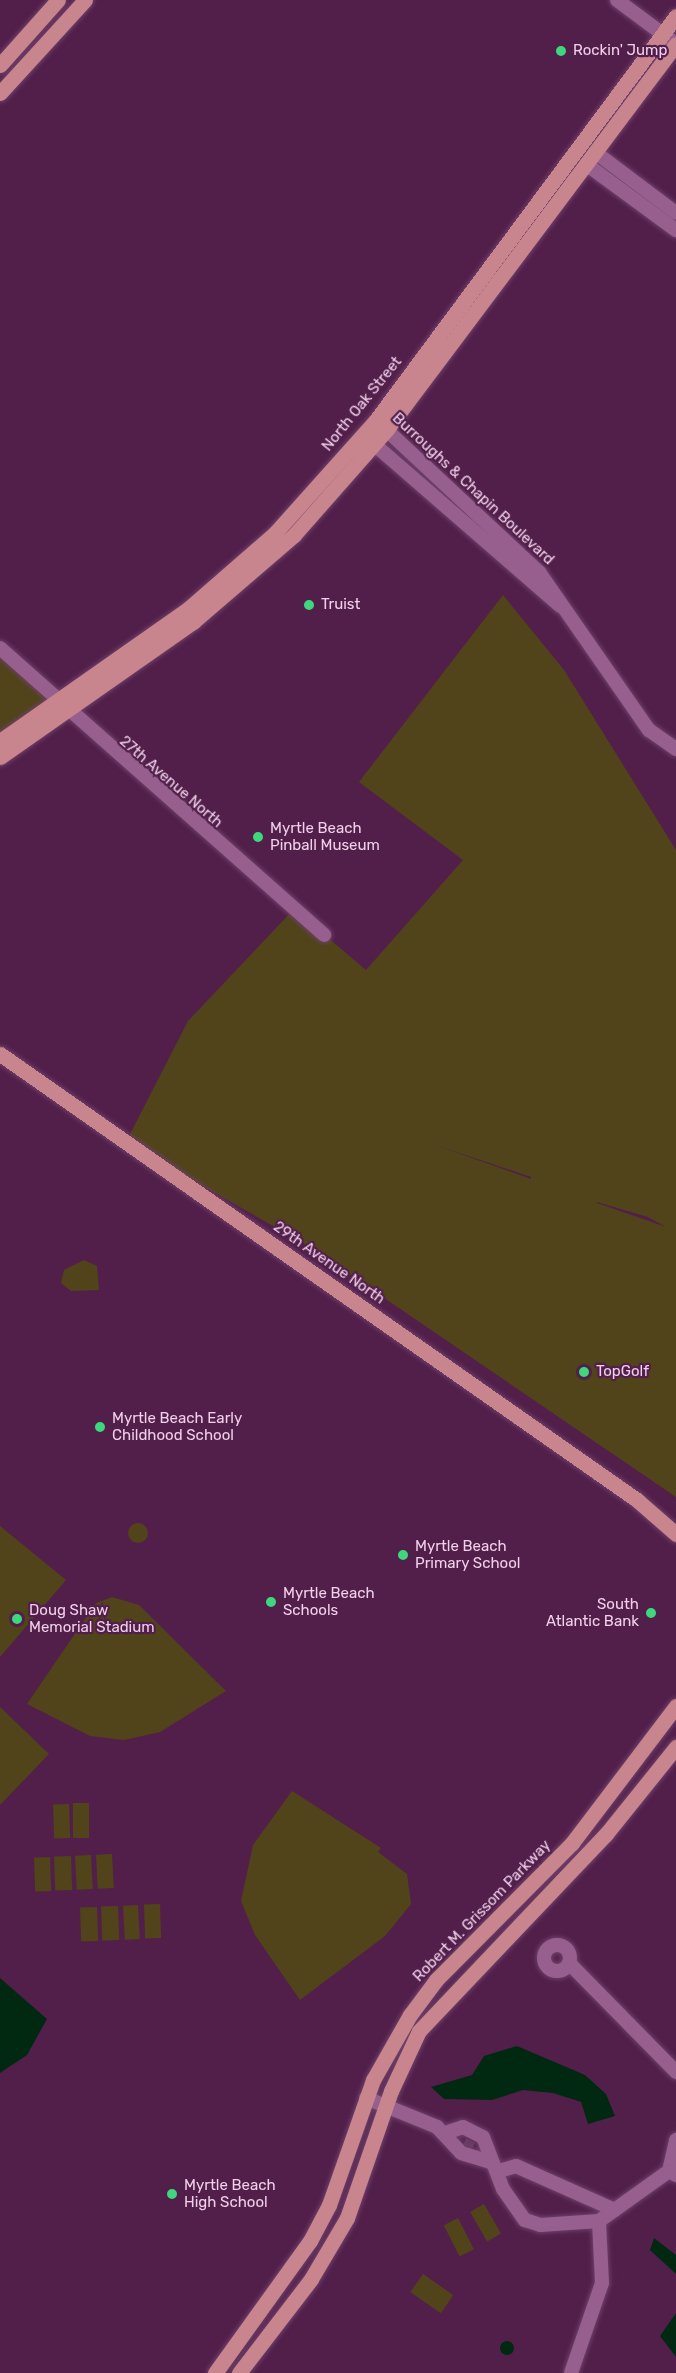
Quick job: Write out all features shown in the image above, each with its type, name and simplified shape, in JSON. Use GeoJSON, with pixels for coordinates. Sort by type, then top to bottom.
{"type":"FeatureCollection","features":[{"type":"Feature","properties":{"kind":"main road"},"geometry":{"type":"LineString","coordinates":[[0,65],[58,0]]}},
{"type":"Feature","properties":{"kind":"main road"},"geometry":{"type":"LineString","coordinates":[[3,84],[85,0]]}},
{"type":"Feature","properties":{"kind":"main road","name":"North Oak Street"},"geometry":{"type":"LineString","coordinates":[[382,424],[676,16]]}},
{"type":"Feature","properties":{"kind":"main road","name":"North Oak Street"},"geometry":{"type":"LineString","coordinates":[[0,741],[193,622],[294,535],[590,158],[676,44]]}},
{"type":"Feature","properties":{"kind":"main road","name":"North Oak Street"},"geometry":{"type":"LineString","coordinates":[[0,758],[60,705]]}},
{"type":"Feature","properties":{"kind":"main road","name":"29th Avenue North"},"geometry":{"type":"LineString","coordinates":[[0,1054],[637,1500],[676,1534]]}},
{"type":"Feature","properties":{"kind":"main road","name":"29th Avenue North"},"geometry":{"type":"LineString","coordinates":[[637,1500],[676,1521]]}},
{"type":"Feature","properties":{"kind":"main road","name":"Robert M. Grissom Parkway"},"geometry":{"type":"LineString","coordinates":[[215,2373],[310,2241],[329,2205],[366,2098],[436,1980],[572,1843],[676,1706]]}},
{"type":"Feature","properties":{"kind":"main road"},"geometry":{"type":"LineString","coordinates":[[239,2373],[311,2279],[347,2217],[386,2106],[419,2031],[447,1995],[606,1834],[676,1747]]}},
{"type":"Feature","properties":{"kind":"street"},"geometry":{"type":"LineString","coordinates":[[617,0],[676,44]]}},
{"type":"Feature","properties":{"kind":"street"},"geometry":{"type":"LineString","coordinates":[[590,158],[676,213]]}},
{"type":"Feature","properties":{"kind":"street"},"geometry":{"type":"LineString","coordinates":[[590,158],[676,230]]}},
{"type":"Feature","properties":{"kind":"street","name":"Burroughs & Chapin Boulevard"},"geometry":{"type":"LineString","coordinates":[[382,424],[539,572],[649,730],[676,749]]}},
{"type":"Feature","properties":{"kind":"street","name":"Burroughs & Chapin Boulevard"},"geometry":{"type":"LineString","coordinates":[[368,439],[539,593],[567,611]]}},
{"type":"Feature","properties":{"kind":"street","name":"27th Avenue North"},"geometry":{"type":"LineString","coordinates":[[0,648],[60,705],[324,935]]}},
{"type":"Feature","properties":{"kind":"street"},"geometry":{"type":"LineString","coordinates":[[569,1963],[676,2072]]}},
{"type":"Feature","properties":{"kind":"street"},"geometry":{"type":"LineString","coordinates":[[366,2098],[458,2138],[488,2146]]}},
{"type":"Feature","properties":{"kind":"street"},"geometry":{"type":"LineString","coordinates":[[458,2138],[468,2129],[488,2146],[490,2165]]}},
{"type":"Feature","properties":{"kind":"street"},"geometry":{"type":"LineString","coordinates":[[458,2138],[490,2165],[503,2189],[525,2220],[540,2225],[599,2221],[672,2173],[676,2140]]}},
{"type":"Feature","properties":{"kind":"street"},"geometry":{"type":"LineString","coordinates":[[458,2138],[490,2165],[516,2166],[615,2210]]}},
{"type":"Feature","properties":{"kind":"street"},"geometry":{"type":"LineString","coordinates":[[571,2373],[602,2283],[599,2221]]}},
{"type":"Feature","properties":{"kind":"shaded area"},"geometry":{"type":"Polygon","coordinates":[[[503,595],[564,670],[676,850],[676,1497],[308,1246],[126,1142],[188,1021],[294,909],[366,970],[463,860],[359,782],[503,595]],[[435,1145],[531,1179],[531,1177],[435,1145]],[[597,1203],[666,1227],[648,1217],[597,1203]]]}},
{"type":"Feature","properties":{"kind":"shaded area"},"geometry":{"type":"Polygon","coordinates":[[[0,649],[55,700],[0,741],[0,649]]]}},
{"type":"Feature","properties":{"kind":"shaded area"},"geometry":{"type":"Polygon","coordinates":[[[84,1260],[97,1266],[99,1290],[71,1291],[61,1283],[64,1270],[84,1260]]]}},
{"type":"Feature","properties":{"kind":"shaded area"},"geometry":{"type":"Polygon","coordinates":[[[138,1523],[145,1526],[148,1533],[145,1540],[138,1543],[131,1540],[128,1533],[131,1526],[138,1523]]]}},
{"type":"Feature","properties":{"kind":"shaded area","name":"Doug Shaw Memorial Stadium"},"geometry":{"type":"Polygon","coordinates":[[[0,1526],[66,1580],[0,1657],[0,1526]]]}},
{"type":"Feature","properties":{"kind":"shaded area"},"geometry":{"type":"Polygon","coordinates":[[[112,1597],[139,1605],[226,1691],[160,1732],[124,1740],[90,1736],[27,1704],[96,1603],[112,1597]]]}},
{"type":"Feature","properties":{"kind":"shaded area"},"geometry":{"type":"Polygon","coordinates":[[[0,1707],[49,1754],[0,1805],[0,1707]]]}},
{"type":"Feature","properties":{"kind":"shaded area"},"geometry":{"type":"Polygon","coordinates":[[[292,1791],[381,1848],[378,1852],[407,1874],[411,1904],[385,1936],[300,2000],[255,1935],[241,1901],[253,1845],[292,1791]]]}},
{"type":"Feature","properties":{"kind":"shaded area"},"geometry":{"type":"Polygon","coordinates":[[[73,1803],[89,1803],[89,1838],[73,1838],[73,1803]]]}},
{"type":"Feature","properties":{"kind":"shaded area"},"geometry":{"type":"Polygon","coordinates":[[[69,1804],[70,1838],[54,1839],[53,1805],[69,1804]]]}},
{"type":"Feature","properties":{"kind":"shaded area"},"geometry":{"type":"Polygon","coordinates":[[[112,1854],[114,1888],[98,1889],[96,1855],[112,1854]]]}},
{"type":"Feature","properties":{"kind":"shaded area"},"geometry":{"type":"Polygon","coordinates":[[[91,1855],[93,1889],[77,1890],[75,1856],[91,1855]]]}},
{"type":"Feature","properties":{"kind":"shaded area"},"geometry":{"type":"Polygon","coordinates":[[[71,1856],[72,1890],[55,1891],[54,1857],[71,1856]]]}},
{"type":"Feature","properties":{"kind":"shaded area"},"geometry":{"type":"Polygon","coordinates":[[[50,1857],[51,1891],[35,1892],[34,1858],[50,1857]]]}},
{"type":"Feature","properties":{"kind":"shaded area"},"geometry":{"type":"Polygon","coordinates":[[[160,1904],[161,1938],[145,1939],[144,1905],[160,1904]]]}},
{"type":"Feature","properties":{"kind":"shaded area"},"geometry":{"type":"Polygon","coordinates":[[[138,1905],[140,1939],[125,1940],[123,1906],[138,1905]]]}},
{"type":"Feature","properties":{"kind":"shaded area"},"geometry":{"type":"Polygon","coordinates":[[[118,1906],[119,1940],[102,1941],[101,1907],[118,1906]]]}},
{"type":"Feature","properties":{"kind":"shaded area"},"geometry":{"type":"Polygon","coordinates":[[[97,1907],[98,1941],[81,1942],[80,1908],[97,1907]]]}},
{"type":"Feature","properties":{"kind":"shaded area"},"geometry":{"type":"Polygon","coordinates":[[[0,1978],[47,2019],[27,2055],[0,2073],[0,1978]]]}},
{"type":"Feature","properties":{"kind":"shaded area"},"geometry":{"type":"Polygon","coordinates":[[[517,2046],[585,2075],[606,2094],[615,2116],[588,2124],[581,2102],[553,2093],[523,2090],[492,2100],[444,2099],[431,2087],[472,2075],[484,2056],[517,2046]]]}},
{"type":"Feature","properties":{"kind":"shaded area"},"geometry":{"type":"Polygon","coordinates":[[[484,2204],[501,2233],[487,2241],[470,2212],[484,2204]]]}},
{"type":"Feature","properties":{"kind":"shaded area"},"geometry":{"type":"Polygon","coordinates":[[[458,2218],[474,2249],[460,2256],[444,2225],[458,2218]]]}},
{"type":"Feature","properties":{"kind":"shaded area"},"geometry":{"type":"Polygon","coordinates":[[[654,2238],[676,2255],[676,2274],[650,2250],[654,2238]]]}},
{"type":"Feature","properties":{"kind":"shaded area"},"geometry":{"type":"Polygon","coordinates":[[[423,2274],[453,2295],[441,2313],[410,2292],[423,2274]]]}},
{"type":"Feature","properties":{"kind":"shaded area"},"geometry":{"type":"Polygon","coordinates":[[[676,2313],[676,2357],[660,2336],[676,2313]]]}},
{"type":"Feature","properties":{"kind":"shaded area"},"geometry":{"type":"Polygon","coordinates":[[[507,2341],[512,2343],[514,2348],[512,2353],[507,2355],[502,2353],[500,2348],[502,2343],[507,2341]]]}},
{"type":"Feature","properties":{"kind":"tunnel"},"geometry":{"type":"LineString","coordinates":[[463,2145],[472,2149]]}},
{"type":"Feature","properties":{"kind":"place","name":"Rockin' Jump"},"geometry":{"type":"Point","coordinates":[561,51]}},
{"type":"Feature","properties":{"kind":"place","name":"Truist"},"geometry":{"type":"Point","coordinates":[309,605]}},
{"type":"Feature","properties":{"kind":"place","name":"Myrtle Beach Pinball Museum"},"geometry":{"type":"Point","coordinates":[258,837]}},
{"type":"Feature","properties":{"kind":"place","name":"TopGolf"},"geometry":{"type":"Point","coordinates":[584,1372]}},
{"type":"Feature","properties":{"kind":"place","name":"Myrtle Beach Early Childhood School"},"geometry":{"type":"Point","coordinates":[100,1427]}},
{"type":"Feature","properties":{"kind":"place","name":"Myrtle Beach Primary School"},"geometry":{"type":"Point","coordinates":[403,1555]}},
{"type":"Feature","properties":{"kind":"place","name":"Myrtle Beach Schools"},"geometry":{"type":"Point","coordinates":[271,1602]}},
{"type":"Feature","properties":{"kind":"place","name":"South Atlantic Bank"},"geometry":{"type":"Point","coordinates":[651,1613]}},
{"type":"Feature","properties":{"kind":"place","name":"Doug Shaw Memorial Stadium"},"geometry":{"type":"Point","coordinates":[17,1619]}},
{"type":"Feature","properties":{"kind":"place","name":"Myrtle Beach High School"},"geometry":{"type":"Point","coordinates":[172,2194]}}]}
